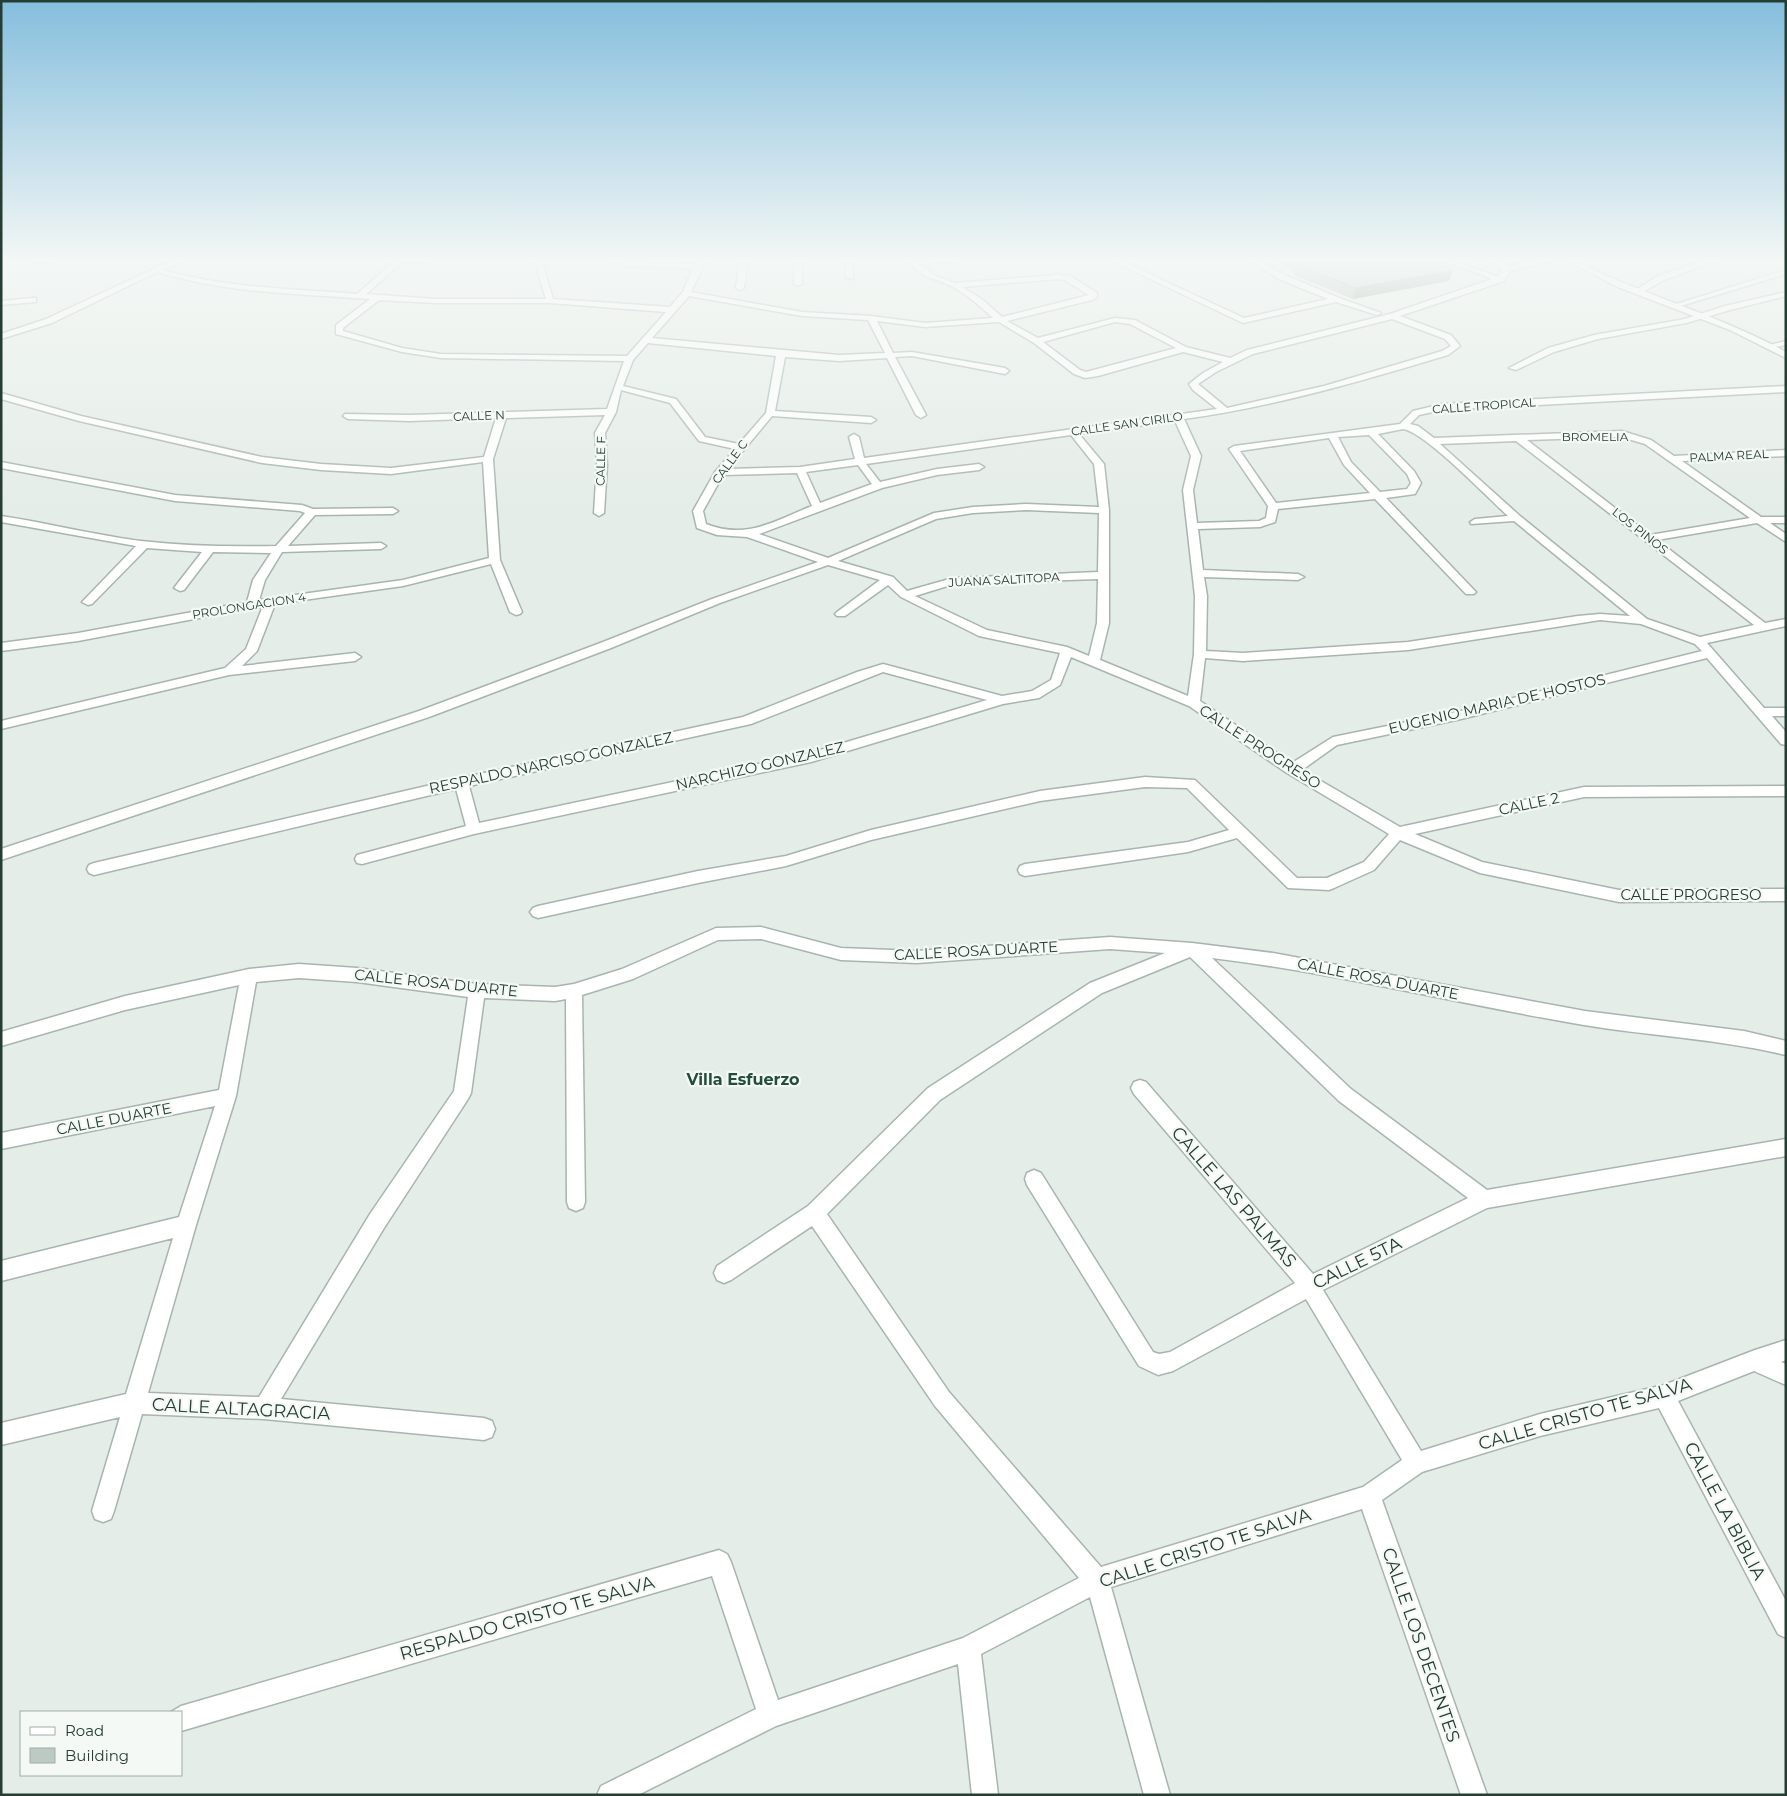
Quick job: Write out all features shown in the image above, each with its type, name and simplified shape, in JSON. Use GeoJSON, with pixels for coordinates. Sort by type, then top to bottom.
{"type":"FeatureCollection","features":[{"type":"Feature","properties":{"kind":"street"},"geometry":{"type":"LineString","coordinates":[[371,343],[414,354],[629,359]]}},
{"type":"Feature","properties":{"kind":"street","name":"CALLE F"},"geometry":{"type":"LineString","coordinates":[[599,513],[602,465],[600,433],[610,412],[629,359],[643,343]]}},
{"type":"Feature","properties":{"kind":"street"},"geometry":{"type":"LineString","coordinates":[[673,343],[839,358],[912,354],[1005,371]]}},
{"type":"Feature","properties":{"kind":"street"},"geometry":{"type":"LineString","coordinates":[[883,343],[921,415]]}},
{"type":"Feature","properties":{"kind":"street"},"geometry":{"type":"LineString","coordinates":[[1039,343],[1077,372],[1085,375],[1095,374],[1183,349]]}},
{"type":"Feature","properties":{"kind":"street"},"geometry":{"type":"LineString","coordinates":[[1172,343],[1183,349],[1231,361]]}},
{"type":"Feature","properties":{"kind":"street"},"geometry":{"type":"LineString","coordinates":[[1225,411],[1193,384],[1200,378],[1250,352],[1286,343]]}},
{"type":"Feature","properties":{"kind":"street","name":"CALLE SAN CIRILO"},"geometry":{"type":"LineString","coordinates":[[720,472],[800,470],[861,463],[1225,411],[1326,388],[1444,353],[1456,346],[1453,343]]}},
{"type":"Feature","properties":{"kind":"street"},"geometry":{"type":"LineString","coordinates":[[1513,368],[1551,350],[1576,343]]}},
{"type":"Feature","properties":{"kind":"street"},"geometry":{"type":"LineString","coordinates":[[1763,343],[1786,356]]}},
{"type":"Feature","properties":{"kind":"street"},"geometry":{"type":"LineString","coordinates":[[1769,346],[1786,344]]}},
{"type":"Feature","properties":{"kind":"street"},"geometry":{"type":"LineString","coordinates":[[781,354],[770,413],[871,420]]}},
{"type":"Feature","properties":{"kind":"street"},"geometry":{"type":"LineString","coordinates":[[618,387],[673,401],[702,439],[739,447]]}},
{"type":"Feature","properties":{"kind":"street","name":"CALLE TROPICAL"},"geometry":{"type":"LineString","coordinates":[[1273,506],[1234,449],[1332,435],[1372,432],[1403,426],[1416,413],[1442,408],[1786,389]]}},
{"type":"Feature","properties":{"kind":"street"},"geometry":{"type":"LineString","coordinates":[[1,396],[79,418],[262,460],[358,470],[391,470],[488,459]]}},
{"type":"Feature","properties":{"kind":"street","name":"CALLE N"},"geometry":{"type":"LineString","coordinates":[[348,416],[409,418],[610,412]]}},
{"type":"Feature","properties":{"kind":"street","name":"CALLE C"},"geometry":{"type":"LineString","coordinates":[[748,534],[717,532],[701,526],[698,512],[720,472],[739,447],[770,413]]}},
{"type":"Feature","properties":{"kind":"street"},"geometry":{"type":"LineString","coordinates":[[502,416],[488,459],[495,560],[516,612]]}},
{"type":"Feature","properties":{"kind":"street"},"geometry":{"type":"LineString","coordinates":[[1178,417],[1196,456],[1188,490],[1201,596],[1200,654],[1193,703]]}},
{"type":"Feature","properties":{"kind":"street"},"geometry":{"type":"LineString","coordinates":[[1403,426],[1415,428],[1432,441],[1516,518],[1644,621]]}},
{"type":"Feature","properties":{"kind":"street"},"geometry":{"type":"LineString","coordinates":[[1073,432],[1099,464],[1104,510],[1102,622],[1094,662]]}},
{"type":"Feature","properties":{"kind":"street"},"geometry":{"type":"LineString","coordinates":[[1191,526],[1260,524],[1271,520],[1273,506],[1411,492],[1416,483],[1411,473],[1372,432]]}},
{"type":"Feature","properties":{"kind":"street","name":"BROMELIA"},"geometry":{"type":"LineString","coordinates":[[1432,441],[1622,434],[1648,442],[1786,539]]}},
{"type":"Feature","properties":{"kind":"street"},"geometry":{"type":"LineString","coordinates":[[1332,435],[1348,463],[1470,592]]}},
{"type":"Feature","properties":{"kind":"street"},"geometry":{"type":"LineString","coordinates":[[854,437],[861,463],[878,486]]}},
{"type":"Feature","properties":{"kind":"street","name":"LOS PINOS"},"geometry":{"type":"LineString","coordinates":[[1518,438],[1762,626]]}},
{"type":"Feature","properties":{"kind":"street","name":"PALMA REAL"},"geometry":{"type":"LineString","coordinates":[[1672,459],[1786,453]]}},
{"type":"Feature","properties":{"kind":"street"},"geometry":{"type":"LineString","coordinates":[[1,465],[175,498],[302,508],[311,512],[393,511]]}},
{"type":"Feature","properties":{"kind":"street"},"geometry":{"type":"LineString","coordinates":[[748,534],[761,531],[817,507],[906,476],[950,469],[979,468]]}},
{"type":"Feature","properties":{"kind":"street"},"geometry":{"type":"LineString","coordinates":[[800,470],[817,507]]}},
{"type":"Feature","properties":{"kind":"street"},"geometry":{"type":"LineString","coordinates":[[1,855],[424,714],[607,645],[716,601],[828,562],[934,516],[973,510],[1026,507],[1104,510]]}},
{"type":"Feature","properties":{"kind":"street"},"geometry":{"type":"LineString","coordinates":[[252,604],[259,580],[278,550],[311,512]]}},
{"type":"Feature","properties":{"kind":"street"},"geometry":{"type":"LineString","coordinates":[[1475,522],[1516,518]]}},
{"type":"Feature","properties":{"kind":"street"},"geometry":{"type":"LineString","coordinates":[[1,519],[144,544],[210,549],[278,550],[381,546]]}},
{"type":"Feature","properties":{"kind":"street"},"geometry":{"type":"LineString","coordinates":[[1649,538],[1758,520],[1786,520]]}},
{"type":"Feature","properties":{"kind":"street","name":"CALLE PROGRESO"},"geometry":{"type":"LineString","coordinates":[[748,534],[828,562],[889,579],[905,595],[983,634],[1066,651],[1193,703],[1292,770],[1398,834],[1480,867],[1619,896],[1786,895]]}},
{"type":"Feature","properties":{"kind":"street"},"geometry":{"type":"LineString","coordinates":[[88,602],[144,544]]}},
{"type":"Feature","properties":{"kind":"street"},"geometry":{"type":"LineString","coordinates":[[180,588],[210,549]]}},
{"type":"Feature","properties":{"kind":"street","name":"PROLONGACION 4"},"geometry":{"type":"LineString","coordinates":[[1,647],[78,637],[252,604],[403,583],[495,560]]}},
{"type":"Feature","properties":{"kind":"street"},"geometry":{"type":"LineString","coordinates":[[1199,573],[1298,577]]}},
{"type":"Feature","properties":{"kind":"street","name":"JUANA SALTITOPA"},"geometry":{"type":"LineString","coordinates":[[905,595],[953,581],[1104,575]]}},
{"type":"Feature","properties":{"kind":"street"},"geometry":{"type":"LineString","coordinates":[[840,614],[889,579]]}},
{"type":"Feature","properties":{"kind":"street"},"geometry":{"type":"LineString","coordinates":[[229,671],[251,651],[270,602]]}},
{"type":"Feature","properties":{"kind":"street"},"geometry":{"type":"LineString","coordinates":[[1200,654],[1243,657],[1408,646],[1578,619],[1600,617],[1644,621],[1699,641],[1786,741]]}},
{"type":"Feature","properties":{"kind":"street"},"geometry":{"type":"LineString","coordinates":[[1699,641],[1786,622]]}},
{"type":"Feature","properties":{"kind":"street","name":"NARCHIZO GONZALEZ"},"geometry":{"type":"LineString","coordinates":[[362,859],[474,829],[811,757],[1002,700],[1035,695],[1056,682],[1066,651]]}},
{"type":"Feature","properties":{"kind":"street","name":"EUGENIO MARIA DE HOSTOS"},"geometry":{"type":"LineString","coordinates":[[1292,770],[1333,741],[1461,715],[1710,653]]}},
{"type":"Feature","properties":{"kind":"street"},"geometry":{"type":"LineString","coordinates":[[1,725],[229,671],[355,657]]}},
{"type":"Feature","properties":{"kind":"street","name":"RESPALDO NARCISO GONZALEZ"},"geometry":{"type":"LineString","coordinates":[[94,868],[461,783],[746,721],[861,674],[884,668],[1002,700]]}},
{"type":"Feature","properties":{"kind":"street"},"geometry":{"type":"LineString","coordinates":[[1760,712],[1786,712]]}},
{"type":"Feature","properties":{"kind":"street"},"geometry":{"type":"LineString","coordinates":[[538,912],[698,877],[786,861],[871,835],[1040,796],[1145,782],[1190,783],[1294,884],[1329,884],[1369,866],[1398,834]]}},
{"type":"Feature","properties":{"kind":"street"},"geometry":{"type":"LineString","coordinates":[[461,783],[474,829]]}},
{"type":"Feature","properties":{"kind":"street","name":"CALLE 2"},"geometry":{"type":"LineString","coordinates":[[1398,834],[1584,792],[1786,790]]}},
{"type":"Feature","properties":{"kind":"street"},"geometry":{"type":"LineString","coordinates":[[1025,870],[1188,847],[1239,832]]}},
{"type":"Feature","properties":{"kind":"street","name":"CALLE ROSA DUARTE"},"geometry":{"type":"LineString","coordinates":[[1,1039],[126,1003],[249,976],[299,971],[358,975],[477,991],[555,994],[574,991],[627,974],[716,934],[761,933],[841,954],[917,957],[1110,943],[1192,949],[1273,959],[1585,1018],[1744,1038],[1786,1048]]}},
{"type":"Feature","properties":{"kind":"street"},"geometry":{"type":"LineString","coordinates":[[724,1273],[815,1213],[934,1094],[1096,988],[1192,949],[1345,1095],[1485,1199]]}},
{"type":"Feature","properties":{"kind":"street"},"geometry":{"type":"LineString","coordinates":[[103,1511],[136,1403],[186,1225],[227,1096],[249,976]]}},
{"type":"Feature","properties":{"kind":"street"},"geometry":{"type":"LineString","coordinates":[[264,1408],[377,1221],[462,1093],[477,991]]}},
{"type":"Feature","properties":{"kind":"street"},"geometry":{"type":"LineString","coordinates":[[574,991],[576,1202]]}},
{"type":"Feature","properties":{"kind":"street","name":"CALLE LAS PALMAS"},"geometry":{"type":"LineString","coordinates":[[1140,1088],[1310,1286],[1416,1463]]}},
{"type":"Feature","properties":{"kind":"street","name":"CALLE DUARTE"},"geometry":{"type":"LineString","coordinates":[[1,1142],[227,1096]]}},
{"type":"Feature","properties":{"kind":"street","name":"CALLE 5TA"},"geometry":{"type":"LineString","coordinates":[[1034,1179],[1146,1359],[1158,1365],[1173,1361],[1310,1286],[1485,1199],[1786,1147]]}},
{"type":"Feature","properties":{"kind":"street"},"geometry":{"type":"LineString","coordinates":[[815,1213],[942,1399],[1097,1581],[1157,1795]]}},
{"type":"Feature","properties":{"kind":"street"},"geometry":{"type":"LineString","coordinates":[[1,1271],[186,1225]]}},
{"type":"Feature","properties":{"kind":"street","name":"CALLE CRISTO TE SALVA"},"geometry":{"type":"LineString","coordinates":[[610,1795],[771,1715],[968,1648],[1097,1581],[1369,1496],[1416,1463],[1540,1425],[1664,1396],[1755,1360],[1786,1350]]}},
{"type":"Feature","properties":{"kind":"street"},"geometry":{"type":"LineString","coordinates":[[1755,1360],[1786,1374]]}},
{"type":"Feature","properties":{"kind":"street","name":"CALLE LA BIBLIA"},"geometry":{"type":"LineString","coordinates":[[1664,1396],[1786,1626]]}},
{"type":"Feature","properties":{"kind":"street","name":"CALLE ALTAGRACIA"},"geometry":{"type":"LineString","coordinates":[[1,1434],[136,1403],[264,1408],[484,1429]]}},
{"type":"Feature","properties":{"kind":"street","name":"CALLE LOS DECENTES"},"geometry":{"type":"LineString","coordinates":[[1369,1496],[1474,1795]]}},
{"type":"Feature","properties":{"kind":"street","name":"RESPALDO CRISTO TE SALVA"},"geometry":{"type":"LineString","coordinates":[[182,1719],[719,1562],[771,1715]]}},
{"type":"Feature","properties":{"kind":"street"},"geometry":{"type":"LineString","coordinates":[[968,1648],[985,1795]]}},
{"type":"Feature","properties":{"kind":"district","name":"Villa Esfuerzo"},"geometry":{"type":"Point","coordinates":[743,1079]}}]}
